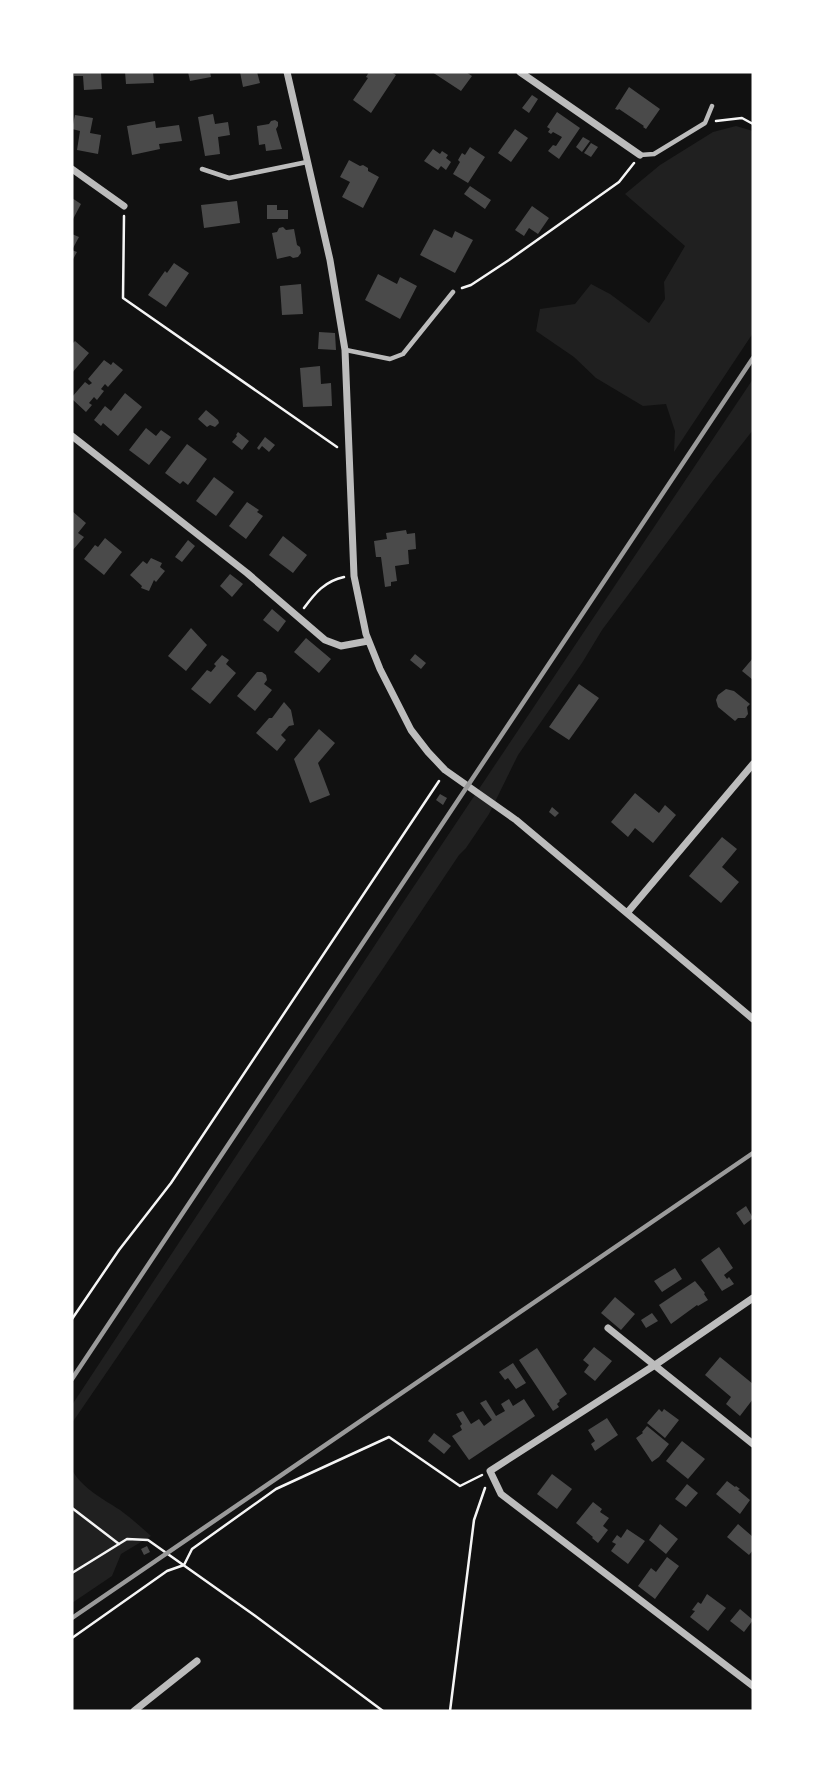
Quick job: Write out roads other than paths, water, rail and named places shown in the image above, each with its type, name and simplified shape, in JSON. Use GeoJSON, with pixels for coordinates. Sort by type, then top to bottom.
{"type":"FeatureCollection","features":[{"type":"Feature","properties":{"kind":"street"},"geometry":{"type":"LineString","coordinates":[[287,72],[330,260],[345,350],[354,576],[368,641],[380,669],[411,730],[446,771],[516,820],[753,1019]]}},
{"type":"Feature","properties":{"kind":"street"},"geometry":{"type":"LineString","coordinates":[[520,72],[640,155]]}},
{"type":"Feature","properties":{"kind":"street"},"geometry":{"type":"LineString","coordinates":[[72,169],[124,206]]}},
{"type":"Feature","properties":{"kind":"street"},"geometry":{"type":"LineString","coordinates":[[72,436],[247,573],[325,640],[341,646],[368,641]]}},
{"type":"Feature","properties":{"kind":"street"},"geometry":{"type":"LineString","coordinates":[[627,913],[753,764]]}},
{"type":"Feature","properties":{"kind":"street"},"geometry":{"type":"LineString","coordinates":[[753,1298],[655,1365],[490,1471],[501,1494],[753,1686]]}},
{"type":"Feature","properties":{"kind":"street"},"geometry":{"type":"LineString","coordinates":[[608,1328],[753,1444]]}},
{"type":"Feature","properties":{"kind":"street"},"geometry":{"type":"LineString","coordinates":[[139,1710],[197,1661]]}},
{"type":"Feature","properties":{"kind":"lane"},"geometry":{"type":"LineString","coordinates":[[640,155],[654,154],[705,122],[712,106]]}},
{"type":"Feature","properties":{"kind":"lane"},"geometry":{"type":"LineString","coordinates":[[202,169],[229,178],[308,162]]}},
{"type":"Feature","properties":{"kind":"lane"},"geometry":{"type":"LineString","coordinates":[[345,350],[390,359],[403,354],[453,292]]}},
{"type":"Feature","properties":{"kind":"railway"},"geometry":{"type":"LineString","coordinates":[[72,1379],[753,358]]}},
{"type":"Feature","properties":{"kind":"railway"},"geometry":{"type":"LineString","coordinates":[[72,1618],[753,1153]]}}]}
